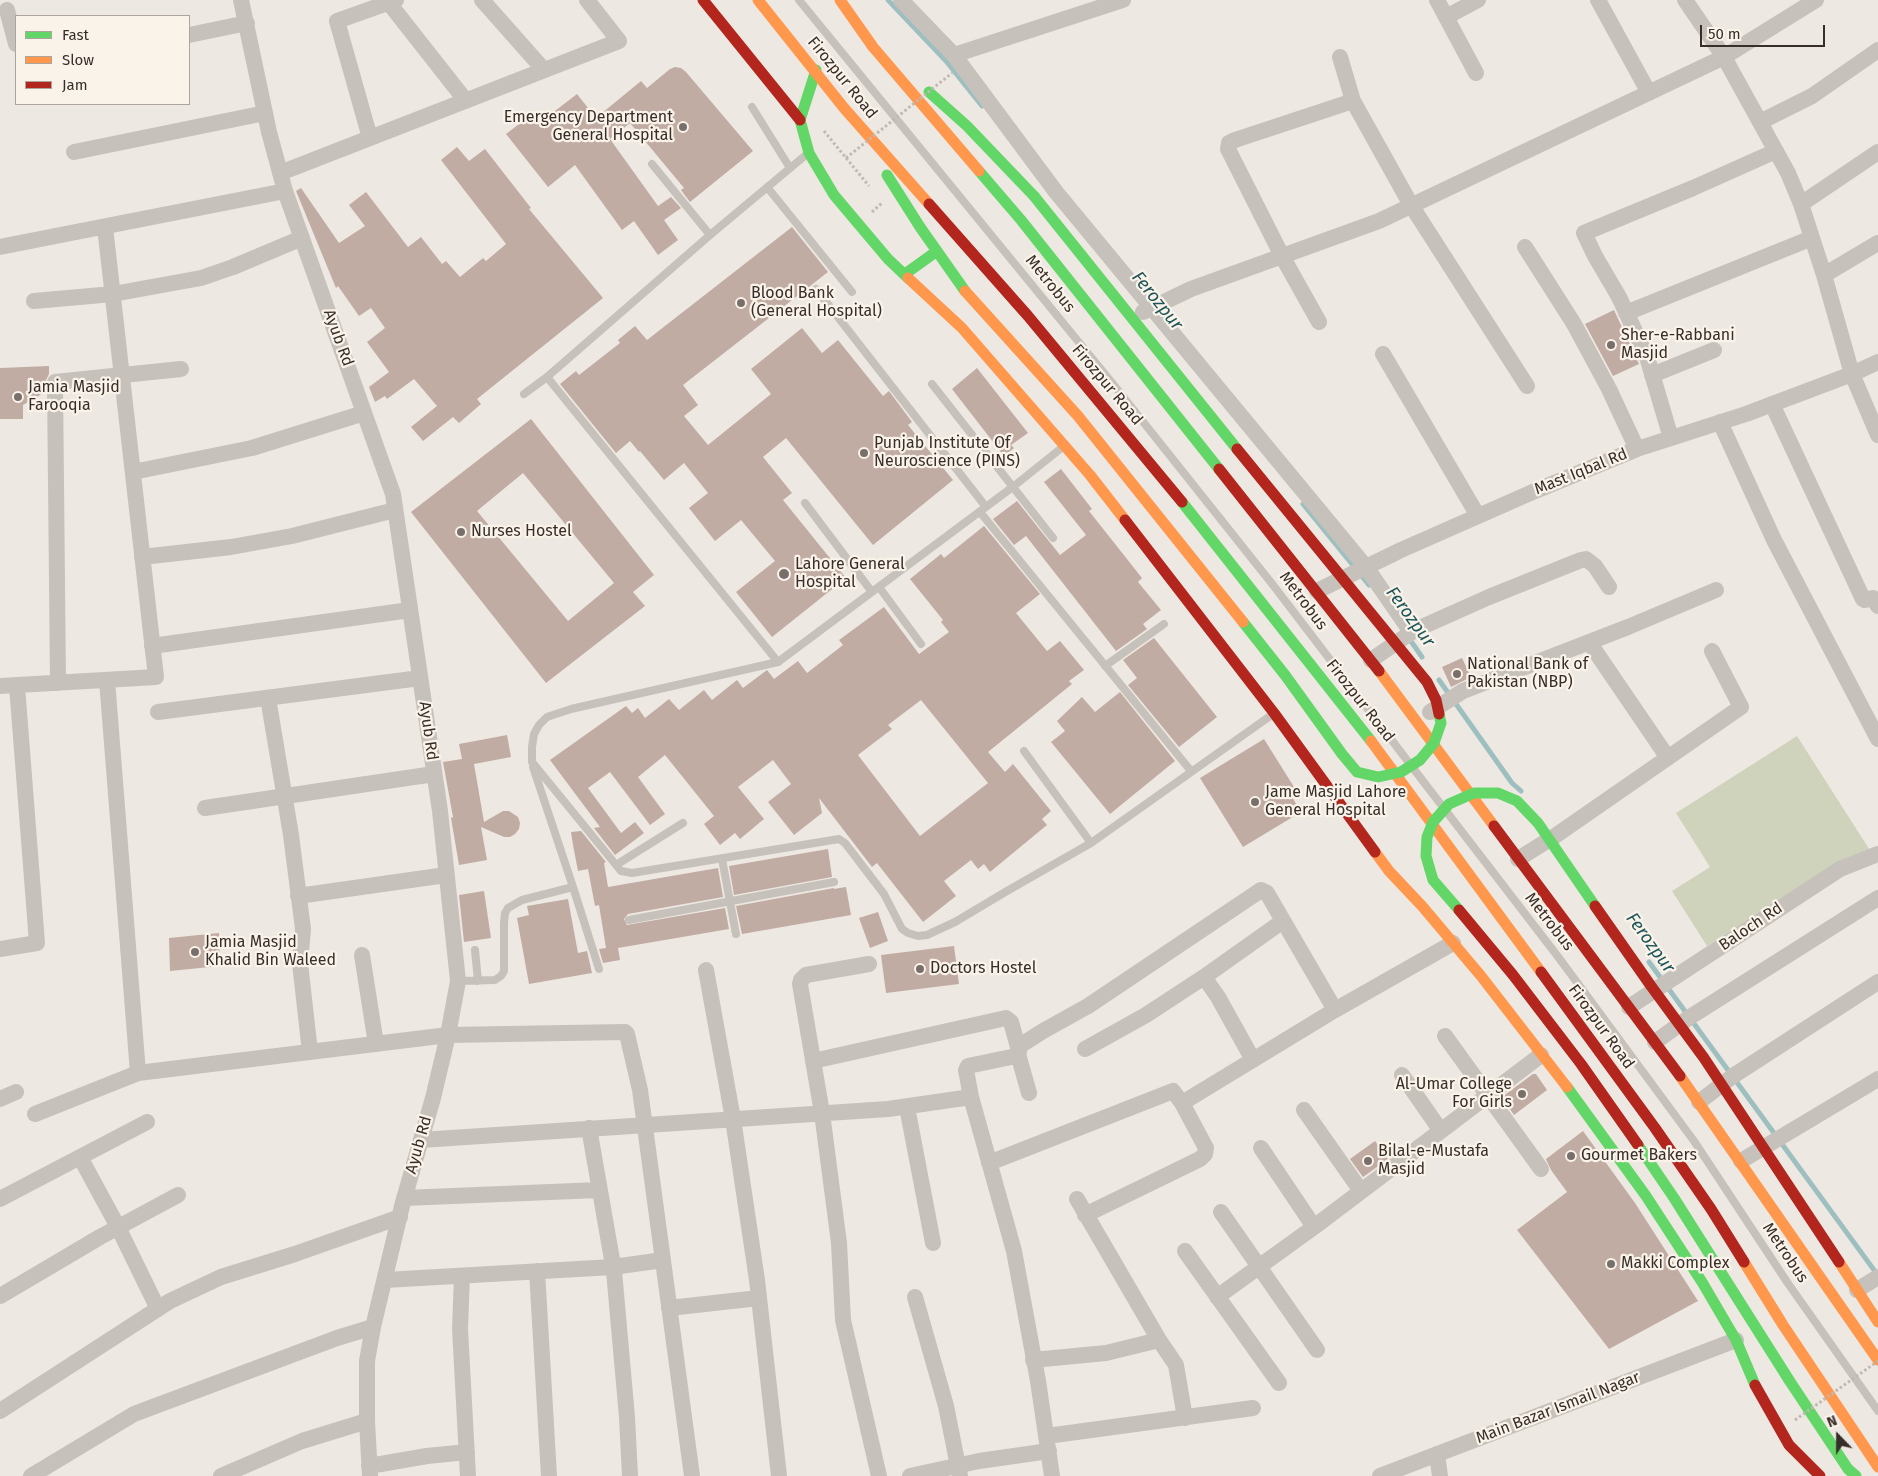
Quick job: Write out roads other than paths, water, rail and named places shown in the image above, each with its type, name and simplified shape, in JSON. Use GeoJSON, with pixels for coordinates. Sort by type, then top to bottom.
{"type":"FeatureCollection","features":[{"type":"Feature","properties":{"kind":"main road"},"geometry":{"type":"LineString","coordinates":[[703,0],[800,120],[809,152],[834,195],[888,259],[962,328],[1090,475],[1274,713],[1389,871],[1453,943],[1589,1116],[1646,1196],[1736,1340],[1759,1395],[1789,1445],[1820,1476]]}},
{"type":"Feature","properties":{"kind":"main road","name":"Firozpur Road"},"geometry":{"type":"LineString","coordinates":[[758,0],[816,70],[844,108],[1028,316],[1156,469],[1375,746],[1655,1128],[1711,1209],[1783,1325],[1878,1467]]}},
{"type":"Feature","properties":{"kind":"main road","name":"Firozpur Road"},"geometry":{"type":"LineString","coordinates":[[840,0],[873,47],[1021,220],[1371,660],[1656,1042],[1878,1361]]}},
{"type":"Feature","properties":{"kind":"main road"},"geometry":{"type":"LineString","coordinates":[[844,108],[937,251],[965,290],[1078,416],[1279,668],[1357,772],[1378,777],[1401,772],[1420,760],[1434,743],[1440,723],[1436,700],[1428,682],[1336,572],[1034,196],[967,126],[906,71],[873,47]]}},
{"type":"Feature","properties":{"kind":"main road"},"geometry":{"type":"LineString","coordinates":[[800,120],[816,70]]}},
{"type":"Feature","properties":{"kind":"main road"},"geometry":{"type":"LineString","coordinates":[[905,274],[937,251]]}},
{"type":"Feature","properties":{"kind":"main road"},"geometry":{"type":"LineString","coordinates":[[1856,1476],[1848,1469],[1674,1198],[1602,1094],[1513,975],[1432,880],[1426,856],[1427,837],[1434,822],[1449,804],[1474,793],[1498,793],[1517,801],[1538,823],[1704,1058],[1876,1316],[1878,1322]]}},
{"type":"Feature","properties":{"kind":"street","name":"Ayub Rd"},"geometry":{"type":"LineString","coordinates":[[241,0],[265,113],[285,192],[393,494],[440,811],[458,981],[448,1035],[404,1198],[373,1327],[367,1361],[366,1421],[369,1471]]}},
{"type":"Feature","properties":{"kind":"street"},"geometry":{"type":"LineString","coordinates":[[482,0],[544,70]]}},
{"type":"Feature","properties":{"kind":"street"},"geometry":{"type":"LineString","coordinates":[[280,173],[620,41],[587,0]]}},
{"type":"Feature","properties":{"kind":"street"},"geometry":{"type":"LineString","coordinates":[[901,0],[954,55],[1056,192],[1366,567],[1411,632]]}},
{"type":"Feature","properties":{"kind":"street"},"geometry":{"type":"LineString","coordinates":[[954,55],[1123,0]]}},
{"type":"Feature","properties":{"kind":"street"},"geometry":{"type":"LineString","coordinates":[[1437,0],[1476,73]]}},
{"type":"Feature","properties":{"kind":"street"},"geometry":{"type":"LineString","coordinates":[[1446,17],[1478,0]]}},
{"type":"Feature","properties":{"kind":"street"},"geometry":{"type":"LineString","coordinates":[[1598,0],[1649,93]]}},
{"type":"Feature","properties":{"kind":"street"},"geometry":{"type":"LineString","coordinates":[[1685,0],[1724,57],[1788,173],[1801,204],[1824,275],[1852,374],[1878,435]]}},
{"type":"Feature","properties":{"kind":"street"},"geometry":{"type":"LineString","coordinates":[[1110,334],[1151,307],[1191,289],[1379,221],[1724,57],[1816,0]]}},
{"type":"Feature","properties":{"kind":"street"},"geometry":{"type":"LineString","coordinates":[[370,138],[338,21],[385,2],[466,100]]}},
{"type":"Feature","properties":{"kind":"street"},"geometry":{"type":"LineString","coordinates":[[5,7],[15,41]]}},
{"type":"Feature","properties":{"kind":"street"},"geometry":{"type":"LineString","coordinates":[[190,35],[246,23]]}},
{"type":"Feature","properties":{"kind":"street"},"geometry":{"type":"LineString","coordinates":[[1760,122],[1812,96],[1878,50]]}},
{"type":"Feature","properties":{"kind":"street"},"geometry":{"type":"LineString","coordinates":[[1340,57],[1352,101],[1411,205],[1527,386]]}},
{"type":"Feature","properties":{"kind":"street"},"geometry":{"type":"LineString","coordinates":[[1319,322],[1282,256],[1228,148],[1229,143],[1235,140],[1352,101]]}},
{"type":"Feature","properties":{"kind":"street"},"geometry":{"type":"LineString","coordinates":[[74,152],[265,113]]}},
{"type":"Feature","properties":{"kind":"street"},"geometry":{"type":"LineString","coordinates":[[1671,438],[1647,357],[1584,233],[1776,151]]}},
{"type":"Feature","properties":{"kind":"street"},"geometry":{"type":"LineString","coordinates":[[1801,204],[1878,152]]}},
{"type":"Feature","properties":{"kind":"street"},"geometry":{"type":"LineString","coordinates":[[0,247],[285,192]]}},
{"type":"Feature","properties":{"kind":"street"},"geometry":{"type":"LineString","coordinates":[[0,686],[156,677],[105,227]]}},
{"type":"Feature","properties":{"kind":"street"},"geometry":{"type":"LineString","coordinates":[[34,301],[113,294],[201,278],[233,267],[302,238]]}},
{"type":"Feature","properties":{"kind":"street"},"geometry":{"type":"LineString","coordinates":[[1626,313],[1812,238]]}},
{"type":"Feature","properties":{"kind":"street"},"geometry":{"type":"LineString","coordinates":[[1824,275],[1878,243]]}},
{"type":"Feature","properties":{"kind":"street"},"geometry":{"type":"LineString","coordinates":[[1525,247],[1578,332],[1609,389],[1637,449]]}},
{"type":"Feature","properties":{"kind":"street"},"geometry":{"type":"LineString","coordinates":[[1652,375],[1714,350]]}},
{"type":"Feature","properties":{"kind":"street"},"geometry":{"type":"LineString","coordinates":[[1383,354],[1478,516]]}},
{"type":"Feature","properties":{"kind":"street","name":"Mast Iqbal Rd"},"geometry":{"type":"LineString","coordinates":[[1317,591],[1478,516],[1637,449],[1772,404],[1852,374],[1878,362]]}},
{"type":"Feature","properties":{"kind":"street"},"geometry":{"type":"LineString","coordinates":[[58,683],[55,382],[181,369]]}},
{"type":"Feature","properties":{"kind":"street"},"geometry":{"type":"LineString","coordinates":[[1772,404],[1863,599],[1873,598],[1878,606]]}},
{"type":"Feature","properties":{"kind":"street"},"geometry":{"type":"LineString","coordinates":[[132,472],[252,448],[364,413]]}},
{"type":"Feature","properties":{"kind":"street"},"geometry":{"type":"LineString","coordinates":[[1720,422],[1774,540],[1878,739]]}},
{"type":"Feature","properties":{"kind":"street"},"geometry":{"type":"LineString","coordinates":[[142,557],[231,547],[292,536],[395,510]]}},
{"type":"Feature","properties":{"kind":"street"},"geometry":{"type":"LineString","coordinates":[[1371,660],[1411,632],[1489,597],[1582,560],[1586,559],[1596,566],[1609,587]]}},
{"type":"Feature","properties":{"kind":"street"},"geometry":{"type":"LineString","coordinates":[[1415,721],[1463,692],[1716,590]]}},
{"type":"Feature","properties":{"kind":"street"},"geometry":{"type":"LineString","coordinates":[[152,646],[410,610]]}},
{"type":"Feature","properties":{"kind":"street"},"geometry":{"type":"LineString","coordinates":[[1589,642],[1668,758]]}},
{"type":"Feature","properties":{"kind":"street"},"geometry":{"type":"LineString","coordinates":[[1518,859],[1555,836],[1741,707],[1712,651]]}},
{"type":"Feature","properties":{"kind":"street"},"geometry":{"type":"LineString","coordinates":[[158,712],[420,678]]}},
{"type":"Feature","properties":{"kind":"street"},"geometry":{"type":"LineString","coordinates":[[107,680],[138,1073]]}},
{"type":"Feature","properties":{"kind":"street"},"geometry":{"type":"LineString","coordinates":[[0,949],[37,944],[17,686]]}},
{"type":"Feature","properties":{"kind":"street"},"geometry":{"type":"LineString","coordinates":[[268,698],[285,798],[303,929],[300,963],[310,1052]]}},
{"type":"Feature","properties":{"kind":"street"},"geometry":{"type":"LineString","coordinates":[[205,808],[285,798],[434,774]]}},
{"type":"Feature","properties":{"kind":"street","name":"Baloch Rd"},"geometry":{"type":"LineString","coordinates":[[1629,1007],[1840,869],[1878,854]]}},
{"type":"Feature","properties":{"kind":"street"},"geometry":{"type":"LineString","coordinates":[[298,896],[446,875]]}},
{"type":"Feature","properties":{"kind":"street"},"geometry":{"type":"LineString","coordinates":[[1052,1476],[1038,1381],[1014,1250],[971,1097],[966,1070],[968,1066],[1018,1051],[1043,1031],[1088,1006],[1256,891],[1261,890],[1267,893],[1335,1010]]}},
{"type":"Feature","properties":{"kind":"street"},"geometry":{"type":"LineString","coordinates":[[1656,1042],[1690,1017],[1878,898]]}},
{"type":"Feature","properties":{"kind":"street"},"geometry":{"type":"LineString","coordinates":[[1085,1049],[1146,1015],[1283,921]]}},
{"type":"Feature","properties":{"kind":"street"},"geometry":{"type":"LineString","coordinates":[[1182,1103],[1335,1010],[1453,943]]}},
{"type":"Feature","properties":{"kind":"street"},"geometry":{"type":"LineString","coordinates":[[362,956],[376,1044]]}},
{"type":"Feature","properties":{"kind":"street"},"geometry":{"type":"LineString","coordinates":[[869,964],[806,975],[800,984],[822,1113],[839,1243],[843,1320],[879,1476]]}},
{"type":"Feature","properties":{"kind":"street"},"geometry":{"type":"LineString","coordinates":[[706,970],[733,1119],[759,1298],[779,1476]]}},
{"type":"Feature","properties":{"kind":"street"},"geometry":{"type":"LineString","coordinates":[[1204,977],[1253,1060]]}},
{"type":"Feature","properties":{"kind":"street"},"geometry":{"type":"LineString","coordinates":[[1699,1102],[1733,1076],[1878,982]]}},
{"type":"Feature","properties":{"kind":"street"},"geometry":{"type":"LineString","coordinates":[[813,1061],[1006,1018],[1011,1022],[1029,1093]]}},
{"type":"Feature","properties":{"kind":"street"},"geometry":{"type":"LineString","coordinates":[[36,1114],[138,1073],[448,1035],[625,1032],[630,1037],[640,1090],[692,1476]]}},
{"type":"Feature","properties":{"kind":"street"},"geometry":{"type":"LineString","coordinates":[[1444,1036],[1541,1169]]}},
{"type":"Feature","properties":{"kind":"street"},"geometry":{"type":"LineString","coordinates":[[1217,1297],[1314,1227],[1541,1055]]}},
{"type":"Feature","properties":{"kind":"street"},"geometry":{"type":"LineString","coordinates":[[1402,1075],[1441,1131]]}},
{"type":"Feature","properties":{"kind":"street"},"geometry":{"type":"LineString","coordinates":[[1740,1161],[1878,1079]]}},
{"type":"Feature","properties":{"kind":"street"},"geometry":{"type":"LineString","coordinates":[[0,1099],[16,1092]]}},
{"type":"Feature","properties":{"kind":"street"},"geometry":{"type":"LineString","coordinates":[[989,1163],[1170,1092],[1175,1093],[1206,1148],[1205,1154],[1200,1159],[1085,1215]]}},
{"type":"Feature","properties":{"kind":"street"},"geometry":{"type":"LineString","coordinates":[[421,1140],[907,1107],[971,1097]]}},
{"type":"Feature","properties":{"kind":"street"},"geometry":{"type":"LineString","coordinates":[[907,1107],[933,1243]]}},
{"type":"Feature","properties":{"kind":"street"},"geometry":{"type":"LineString","coordinates":[[1304,1110],[1361,1191]]}},
{"type":"Feature","properties":{"kind":"street"},"geometry":{"type":"LineString","coordinates":[[0,1198],[147,1122]]}},
{"type":"Feature","properties":{"kind":"street"},"geometry":{"type":"LineString","coordinates":[[589,1128],[613,1267],[630,1476]]}},
{"type":"Feature","properties":{"kind":"street"},"geometry":{"type":"LineString","coordinates":[[1261,1148],[1314,1227]]}},
{"type":"Feature","properties":{"kind":"street"},"geometry":{"type":"LineString","coordinates":[[80,1157],[158,1309]]}},
{"type":"Feature","properties":{"kind":"street"},"geometry":{"type":"LineString","coordinates":[[404,1198],[599,1190]]}},
{"type":"Feature","properties":{"kind":"street"},"geometry":{"type":"LineString","coordinates":[[0,1296],[178,1195]]}},
{"type":"Feature","properties":{"kind":"street"},"geometry":{"type":"LineString","coordinates":[[1077,1199],[1159,1340],[1176,1365],[1185,1418]]}},
{"type":"Feature","properties":{"kind":"street"},"geometry":{"type":"LineString","coordinates":[[1221,1212],[1258,1268],[1317,1350]]}},
{"type":"Feature","properties":{"kind":"street"},"geometry":{"type":"LineString","coordinates":[[0,1412],[170,1301],[221,1276],[287,1257],[400,1217]]}},
{"type":"Feature","properties":{"kind":"street"},"geometry":{"type":"LineString","coordinates":[[1185,1251],[1279,1383]]}},
{"type":"Feature","properties":{"kind":"street"},"geometry":{"type":"LineString","coordinates":[[385,1280],[613,1267],[663,1260]]}},
{"type":"Feature","properties":{"kind":"street"},"geometry":{"type":"LineString","coordinates":[[537,1271],[549,1476]]}},
{"type":"Feature","properties":{"kind":"street"},"geometry":{"type":"LineString","coordinates":[[462,1276],[460,1329],[468,1476]]}},
{"type":"Feature","properties":{"kind":"street"},"geometry":{"type":"LineString","coordinates":[[1858,1290],[1878,1278]]}},
{"type":"Feature","properties":{"kind":"street"},"geometry":{"type":"LineString","coordinates":[[915,1297],[946,1406],[959,1471]]}},
{"type":"Feature","properties":{"kind":"street"},"geometry":{"type":"LineString","coordinates":[[669,1308],[759,1298]]}},
{"type":"Feature","properties":{"kind":"street"},"geometry":{"type":"LineString","coordinates":[[31,1476],[134,1414],[373,1327]]}},
{"type":"Feature","properties":{"kind":"street"},"geometry":{"type":"LineString","coordinates":[[1033,1360],[1106,1353],[1159,1340]]}},
{"type":"Feature","properties":{"kind":"street","name":"Main Bazar Ismail Nagar"},"geometry":{"type":"LineString","coordinates":[[1380,1476],[1736,1340]]}},
{"type":"Feature","properties":{"kind":"street"},"geometry":{"type":"LineString","coordinates":[[910,1476],[959,1471],[1048,1444],[1185,1418],[1253,1408]]}},
{"type":"Feature","properties":{"kind":"street"},"geometry":{"type":"LineString","coordinates":[[221,1476],[302,1441],[366,1421]]}},
{"type":"Feature","properties":{"kind":"street"},"geometry":{"type":"LineString","coordinates":[[369,1471],[428,1456],[467,1452]]}},
{"type":"Feature","properties":{"kind":"street"},"geometry":{"type":"LineString","coordinates":[[1437,1454],[1440,1476]]}},
{"type":"Feature","properties":{"kind":"lane","name":"Metrobus"},"geometry":{"type":"LineString","coordinates":[[800,0],[1114,384],[1273,585],[1560,958],[1694,1141],[1787,1282],[1878,1411]]}},
{"type":"Feature","properties":{"kind":"lane"},"geometry":{"type":"LineString","coordinates":[[752,107],[790,168]]}},
{"type":"Feature","properties":{"kind":"lane"},"geometry":{"type":"LineString","coordinates":[[524,394],[547,377],[710,235],[809,152]]}},
{"type":"Feature","properties":{"kind":"lane"},"geometry":{"type":"LineString","coordinates":[[652,164],[710,235]]}},
{"type":"Feature","properties":{"kind":"lane"},"geometry":{"type":"LineString","coordinates":[[767,188],[852,292]]}},
{"type":"Feature","properties":{"kind":"lane"},"geometry":{"type":"LineString","coordinates":[[816,289],[983,510],[1105,666],[1191,771]]}},
{"type":"Feature","properties":{"kind":"lane"},"geometry":{"type":"LineString","coordinates":[[547,377],[778,662]]}},
{"type":"Feature","properties":{"kind":"lane"},"geometry":{"type":"LineString","coordinates":[[932,384],[1053,538]]}},
{"type":"Feature","properties":{"kind":"lane"},"geometry":{"type":"LineString","coordinates":[[599,969],[532,762],[534,734],[547,717],[572,709],[778,662],[983,510],[1065,446]]}},
{"type":"Feature","properties":{"kind":"lane"},"geometry":{"type":"LineString","coordinates":[[805,503],[872,592]]}},
{"type":"Feature","properties":{"kind":"lane"},"geometry":{"type":"LineString","coordinates":[[879,587],[920,644]]}},
{"type":"Feature","properties":{"kind":"lane"},"geometry":{"type":"LineString","coordinates":[[1105,666],[1164,624]]}},
{"type":"Feature","properties":{"kind":"lane"},"geometry":{"type":"LineString","coordinates":[[532,762],[622,871],[632,874],[839,839],[845,843],[884,894],[902,929],[918,936],[927,935],[955,922],[1091,843],[1274,713]]}},
{"type":"Feature","properties":{"kind":"lane"},"geometry":{"type":"LineString","coordinates":[[1024,752],[1091,843]]}},
{"type":"Feature","properties":{"kind":"lane"},"geometry":{"type":"LineString","coordinates":[[616,865],[683,823]]}},
{"type":"Feature","properties":{"kind":"lane"},"geometry":{"type":"LineString","coordinates":[[722,859],[736,934]]}},
{"type":"Feature","properties":{"kind":"lane"},"geometry":{"type":"LineString","coordinates":[[629,920],[834,882]]}},
{"type":"Feature","properties":{"kind":"lane"},"geometry":{"type":"LineString","coordinates":[[458,981],[494,980],[501,976],[504,971],[505,913],[508,908],[522,900],[573,887]]}},
{"type":"Feature","properties":{"kind":"lane"},"geometry":{"type":"LineString","coordinates":[[475,950],[478,981]]}},
{"type":"Feature","properties":{"kind":"waterway","name":"Ferozpur"},"geometry":{"type":"LineString","coordinates":[[888,0],[946,61],[982,106]]}},
{"type":"Feature","properties":{"kind":"waterway","name":"Ferozpur"},"geometry":{"type":"LineString","coordinates":[[1303,504],[1369,585]]}},
{"type":"Feature","properties":{"kind":"waterway","name":"Ferozpur"},"geometry":{"type":"LineString","coordinates":[[1408,637],[1422,657]]}},
{"type":"Feature","properties":{"kind":"waterway","name":"Ferozpur"},"geometry":{"type":"LineString","coordinates":[[1439,680],[1512,783],[1521,791]]}},
{"type":"Feature","properties":{"kind":"waterway","name":"Ferozpur"},"geometry":{"type":"LineString","coordinates":[[1649,962],[1877,1274]]}},
{"type":"Feature","properties":{"kind":"place","name":"Emergency Department General Hospital"},"geometry":{"type":"Point","coordinates":[683,127]}},
{"type":"Feature","properties":{"kind":"place","name":"Blood Bank (General Hospital)"},"geometry":{"type":"Point","coordinates":[741,303]}},
{"type":"Feature","properties":{"kind":"place","name":"Sher-e-Rabbani Masjid"},"geometry":{"type":"Point","coordinates":[1611,345]}},
{"type":"Feature","properties":{"kind":"place","name":"Jamia Masjid Farooqia"},"geometry":{"type":"Point","coordinates":[18,397]}},
{"type":"Feature","properties":{"kind":"place","name":"Punjab Institute Of Neuroscience (PINS)"},"geometry":{"type":"Point","coordinates":[864,453]}},
{"type":"Feature","properties":{"kind":"place","name":"Nurses Hostel"},"geometry":{"type":"Point","coordinates":[461,532]}},
{"type":"Feature","properties":{"kind":"place","name":"Lahore General Hospital"},"geometry":{"type":"Point","coordinates":[784,574]}},
{"type":"Feature","properties":{"kind":"place","name":"National Bank of Pakistan (NBP)"},"geometry":{"type":"Point","coordinates":[1457,674]}},
{"type":"Feature","properties":{"kind":"place","name":"Jame Masjid Lahore General Hospital"},"geometry":{"type":"Point","coordinates":[1255,802]}},
{"type":"Feature","properties":{"kind":"place","name":"Jamia Masjid Khalid Bin Waleed"},"geometry":{"type":"Point","coordinates":[195,952]}},
{"type":"Feature","properties":{"kind":"place","name":"Doctors Hostel"},"geometry":{"type":"Point","coordinates":[920,969]}},
{"type":"Feature","properties":{"kind":"place","name":"Al-Umar College For Girls"},"geometry":{"type":"Point","coordinates":[1522,1094]}},
{"type":"Feature","properties":{"kind":"place","name":"Gourmet Bakers"},"geometry":{"type":"Point","coordinates":[1571,1156]}},
{"type":"Feature","properties":{"kind":"place","name":"Bilal-e-Mustafa Masjid"},"geometry":{"type":"Point","coordinates":[1368,1161]}},
{"type":"Feature","properties":{"kind":"place","name":"Makki Complex"},"geometry":{"type":"Point","coordinates":[1611,1264]}}]}
